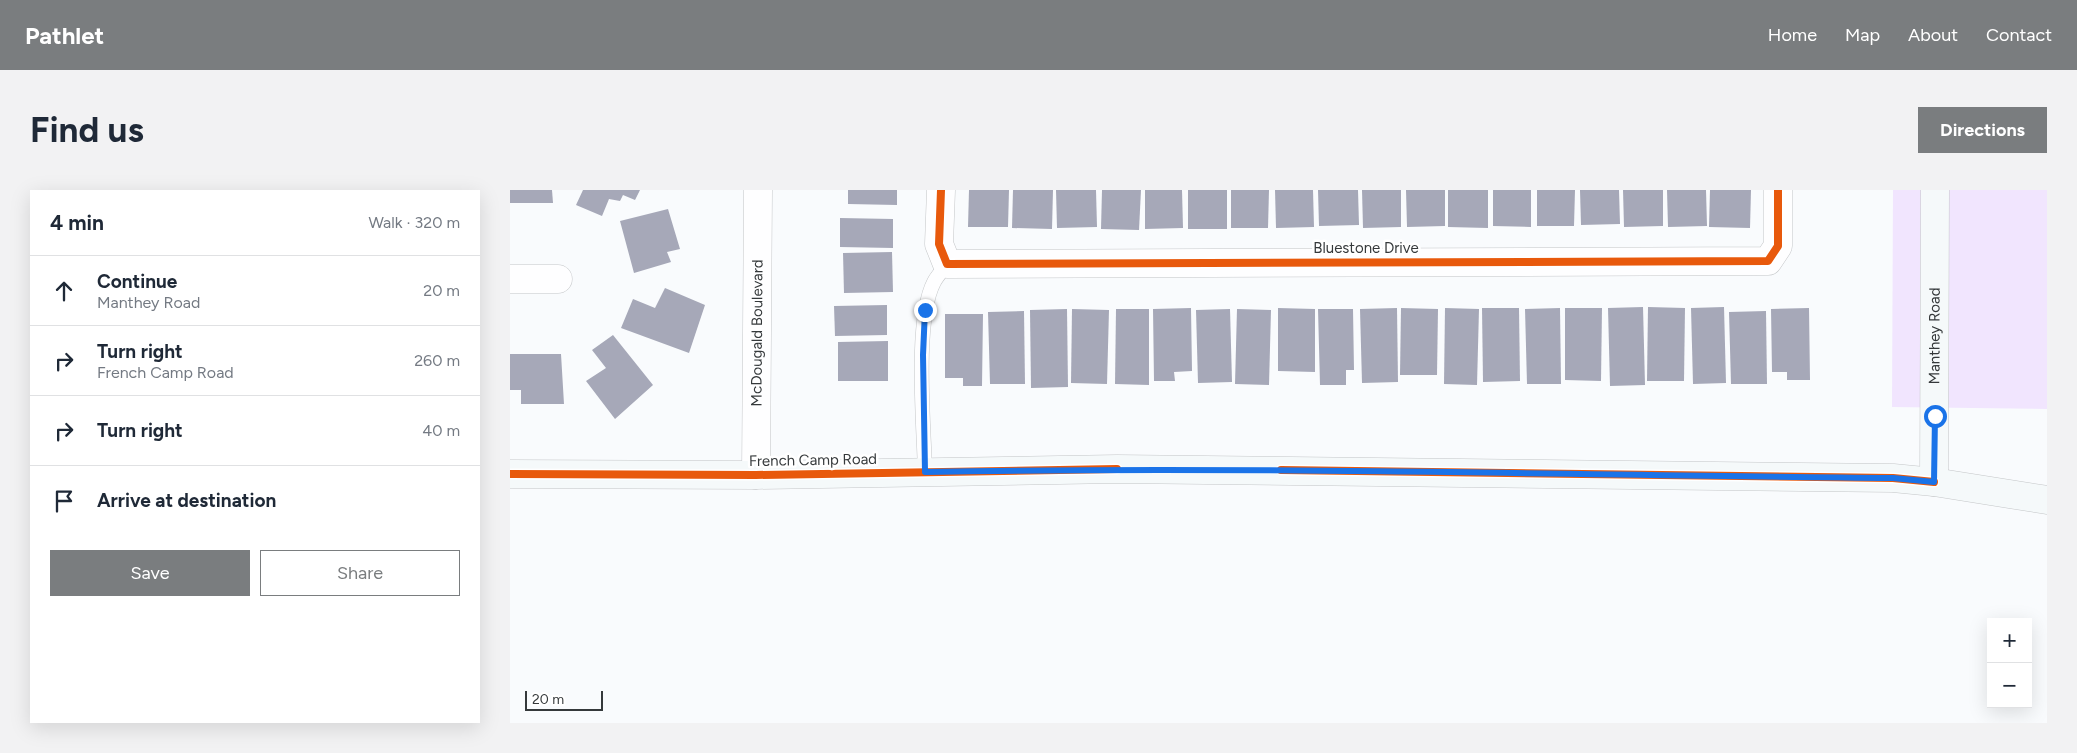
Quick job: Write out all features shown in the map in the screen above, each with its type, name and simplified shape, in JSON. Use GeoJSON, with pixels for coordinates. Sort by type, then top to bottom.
{"type":"FeatureCollection","features":[{"type":"Feature","properties":{"kind":"street","name":"McDougald Boulevard"},"geometry":{"type":"LineString","coordinates":[[756,475],[758,190]]}},
{"type":"Feature","properties":{"kind":"street"},"geometry":{"type":"LineString","coordinates":[[941,190],[939,244],[947,264]]}},
{"type":"Feature","properties":{"kind":"street","name":"Bluestone Drive"},"geometry":{"type":"LineString","coordinates":[[947,264],[1768,261],[1778,246],[1778,190]]}},
{"type":"Feature","properties":{"kind":"street","name":"Manthey Road"},"geometry":{"type":"LineString","coordinates":[[1934,482],[1935,190]]}},
{"type":"Feature","properties":{"kind":"street"},"geometry":{"type":"LineString","coordinates":[[510,279],[558,279]]}},
{"type":"Feature","properties":{"kind":"street","name":"French Camp Road"},"geometry":{"type":"LineString","coordinates":[[510,474],[756,475],[1117,469],[1893,478],[1934,482],[2047,500]]}},
{"type":"Feature","properties":{"kind":"lane"},"geometry":{"type":"LineString","coordinates":[[925,472],[923,355],[925,310],[934,282],[947,264]]}},
{"type":"Feature","properties":{"kind":"shaded area"},"geometry":{"type":"Polygon","coordinates":[[[1893,190],[2047,190],[2047,409],[1892,407],[1893,190]]]}},
{"type":"Feature","properties":{"kind":"building"},"geometry":{"type":"Polygon","coordinates":[[[510,190],[552,190],[553,203],[510,203],[510,190]]]}},
{"type":"Feature","properties":{"kind":"building"},"geometry":{"type":"Polygon","coordinates":[[[583,190],[640,190],[635,200],[623,195],[620,201],[609,199],[602,216],[576,205],[583,190]]]}},
{"type":"Feature","properties":{"kind":"building"},"geometry":{"type":"Polygon","coordinates":[[[848,190],[897,190],[897,205],[848,204],[848,190]]]}},
{"type":"Feature","properties":{"kind":"building"},"geometry":{"type":"Polygon","coordinates":[[[969,190],[1009,190],[1008,227],[968,227],[969,190]]]}},
{"type":"Feature","properties":{"kind":"building"},"geometry":{"type":"Polygon","coordinates":[[[1013,190],[1053,190],[1052,229],[1012,228],[1013,190]]]}},
{"type":"Feature","properties":{"kind":"building"},"geometry":{"type":"Polygon","coordinates":[[[1056,190],[1096,190],[1097,227],[1057,228],[1056,190]]]}},
{"type":"Feature","properties":{"kind":"building"},"geometry":{"type":"Polygon","coordinates":[[[1102,190],[1141,190],[1139,230],[1101,229],[1102,190]]]}},
{"type":"Feature","properties":{"kind":"building"},"geometry":{"type":"Polygon","coordinates":[[[1145,190],[1182,190],[1183,228],[1145,229],[1145,190]]]}},
{"type":"Feature","properties":{"kind":"building"},"geometry":{"type":"Polygon","coordinates":[[[1188,190],[1227,190],[1227,229],[1188,229],[1188,190]]]}},
{"type":"Feature","properties":{"kind":"building"},"geometry":{"type":"Polygon","coordinates":[[[1231,190],[1269,190],[1268,228],[1231,228],[1231,190]]]}},
{"type":"Feature","properties":{"kind":"building"},"geometry":{"type":"Polygon","coordinates":[[[1275,190],[1313,190],[1314,227],[1276,228],[1275,190]]]}},
{"type":"Feature","properties":{"kind":"building"},"geometry":{"type":"Polygon","coordinates":[[[1318,190],[1358,190],[1359,225],[1319,226],[1318,190]]]}},
{"type":"Feature","properties":{"kind":"building"},"geometry":{"type":"Polygon","coordinates":[[[1362,190],[1401,190],[1401,227],[1363,228],[1362,190]]]}},
{"type":"Feature","properties":{"kind":"building"},"geometry":{"type":"Polygon","coordinates":[[[1406,190],[1445,190],[1445,226],[1407,227],[1406,190]]]}},
{"type":"Feature","properties":{"kind":"building"},"geometry":{"type":"Polygon","coordinates":[[[1448,190],[1488,190],[1488,228],[1448,227],[1448,190]]]}},
{"type":"Feature","properties":{"kind":"building"},"geometry":{"type":"Polygon","coordinates":[[[1493,190],[1531,190],[1531,227],[1493,226],[1493,190]]]}},
{"type":"Feature","properties":{"kind":"building"},"geometry":{"type":"Polygon","coordinates":[[[1537,190],[1575,190],[1574,226],[1537,226],[1537,190]]]}},
{"type":"Feature","properties":{"kind":"building"},"geometry":{"type":"Polygon","coordinates":[[[1580,190],[1619,190],[1620,224],[1581,225],[1580,190]]]}},
{"type":"Feature","properties":{"kind":"building"},"geometry":{"type":"Polygon","coordinates":[[[1623,190],[1663,190],[1663,226],[1624,227],[1623,190]]]}},
{"type":"Feature","properties":{"kind":"building"},"geometry":{"type":"Polygon","coordinates":[[[1667,190],[1706,190],[1707,226],[1668,227],[1667,190]]]}},
{"type":"Feature","properties":{"kind":"building"},"geometry":{"type":"Polygon","coordinates":[[[1710,190],[1751,190],[1750,228],[1709,227],[1710,190]]]}},
{"type":"Feature","properties":{"kind":"building"},"geometry":{"type":"Polygon","coordinates":[[[668,209],[680,249],[667,252],[671,262],[634,273],[620,221],[668,209]]]}},
{"type":"Feature","properties":{"kind":"building"},"geometry":{"type":"Polygon","coordinates":[[[840,218],[893,219],[893,248],[840,247],[840,218]]]}},
{"type":"Feature","properties":{"kind":"building"},"geometry":{"type":"Polygon","coordinates":[[[892,252],[893,292],[844,293],[843,253],[892,252]]]}},
{"type":"Feature","properties":{"kind":"building"},"geometry":{"type":"Polygon","coordinates":[[[665,288],[705,305],[689,353],[621,328],[633,299],[655,308],[665,288]]]}},
{"type":"Feature","properties":{"kind":"building"},"geometry":{"type":"Polygon","coordinates":[[[887,305],[887,335],[835,336],[834,306],[887,305]]]}},
{"type":"Feature","properties":{"kind":"building"},"geometry":{"type":"Polygon","coordinates":[[[1643,307],[1645,385],[1610,386],[1608,308],[1643,307]]]}},
{"type":"Feature","properties":{"kind":"building"},"geometry":{"type":"Polygon","coordinates":[[[1648,307],[1685,308],[1684,381],[1647,381],[1648,307]]]}},
{"type":"Feature","properties":{"kind":"building"},"geometry":{"type":"Polygon","coordinates":[[[1724,307],[1726,383],[1693,384],[1691,308],[1724,307]]]}},
{"type":"Feature","properties":{"kind":"building"},"geometry":{"type":"Polygon","coordinates":[[[1191,308],[1192,371],[1174,372],[1175,381],[1154,381],[1153,309],[1191,308]]]}},
{"type":"Feature","properties":{"kind":"building"},"geometry":{"type":"Polygon","coordinates":[[[1278,308],[1315,309],[1315,372],[1278,371],[1278,308]]]}},
{"type":"Feature","properties":{"kind":"building"},"geometry":{"type":"Polygon","coordinates":[[[1397,308],[1398,382],[1362,383],[1360,309],[1397,308]]]}},
{"type":"Feature","properties":{"kind":"building"},"geometry":{"type":"Polygon","coordinates":[[[1401,308],[1438,309],[1437,375],[1400,375],[1401,308]]]}},
{"type":"Feature","properties":{"kind":"building"},"geometry":{"type":"Polygon","coordinates":[[[1445,308],[1479,309],[1477,385],[1444,384],[1445,308]]]}},
{"type":"Feature","properties":{"kind":"building"},"geometry":{"type":"Polygon","coordinates":[[[1482,308],[1519,308],[1520,381],[1483,382],[1482,308]]]}},
{"type":"Feature","properties":{"kind":"building"},"geometry":{"type":"Polygon","coordinates":[[[1560,308],[1561,384],[1527,384],[1525,309],[1560,308]]]}},
{"type":"Feature","properties":{"kind":"building"},"geometry":{"type":"Polygon","coordinates":[[[1565,308],[1602,308],[1601,381],[1565,380],[1565,308]]]}},
{"type":"Feature","properties":{"kind":"building"},"geometry":{"type":"Polygon","coordinates":[[[1809,308],[1810,380],[1787,380],[1787,372],[1772,372],[1771,309],[1809,308]]]}},
{"type":"Feature","properties":{"kind":"building"},"geometry":{"type":"Polygon","coordinates":[[[1067,309],[1068,387],[1031,388],[1030,310],[1067,309]]]}},
{"type":"Feature","properties":{"kind":"building"},"geometry":{"type":"Polygon","coordinates":[[[1072,309],[1109,310],[1107,384],[1071,383],[1072,309]]]}},
{"type":"Feature","properties":{"kind":"building"},"geometry":{"type":"Polygon","coordinates":[[[1116,309],[1149,309],[1149,385],[1115,384],[1116,309]]]}},
{"type":"Feature","properties":{"kind":"building"},"geometry":{"type":"Polygon","coordinates":[[[1230,309],[1232,382],[1198,383],[1196,310],[1230,309]]]}},
{"type":"Feature","properties":{"kind":"building"},"geometry":{"type":"Polygon","coordinates":[[[1237,309],[1271,310],[1269,385],[1235,384],[1237,309]]]}},
{"type":"Feature","properties":{"kind":"building"},"geometry":{"type":"Polygon","coordinates":[[[1318,309],[1353,309],[1354,370],[1346,370],[1346,385],[1320,385],[1318,309]]]}},
{"type":"Feature","properties":{"kind":"building"},"geometry":{"type":"Polygon","coordinates":[[[1024,311],[1025,384],[990,384],[988,312],[1024,311]]]}},
{"type":"Feature","properties":{"kind":"building"},"geometry":{"type":"Polygon","coordinates":[[[1766,311],[1767,384],[1731,384],[1729,312],[1766,311]]]}},
{"type":"Feature","properties":{"kind":"building"},"geometry":{"type":"Polygon","coordinates":[[[945,314],[983,314],[982,386],[963,386],[963,378],[945,378],[945,314]]]}},
{"type":"Feature","properties":{"kind":"building"},"geometry":{"type":"Polygon","coordinates":[[[613,335],[653,385],[615,419],[586,381],[606,368],[592,350],[613,335]]]}},
{"type":"Feature","properties":{"kind":"building"},"geometry":{"type":"Polygon","coordinates":[[[888,341],[888,381],[838,381],[838,342],[888,341]]]}},
{"type":"Feature","properties":{"kind":"building"},"geometry":{"type":"Polygon","coordinates":[[[510,354],[561,354],[564,404],[521,404],[521,390],[510,390],[510,354]]]}},
{"type":"Feature","properties":{"kind":"cycle path"},"geometry":{"type":"LineString","coordinates":[[941,190],[939,244],[947,264],[1768,261],[1778,246],[1778,190]]}},
{"type":"Feature","properties":{"kind":"cycle path"},"geometry":{"type":"LineString","coordinates":[[510,474],[756,475],[1117,469]]}},
{"type":"Feature","properties":{"kind":"cycle path"},"geometry":{"type":"LineString","coordinates":[[1281,470],[1893,478],[1934,482]]}},
{"type":"Feature","properties":{"kind":"route"},"geometry":{"type":"LineString","coordinates":[[925,310],[923,355],[925,472],[1117,469],[1281,470],[1893,478],[1934,482],[1935,416]]}}]}
